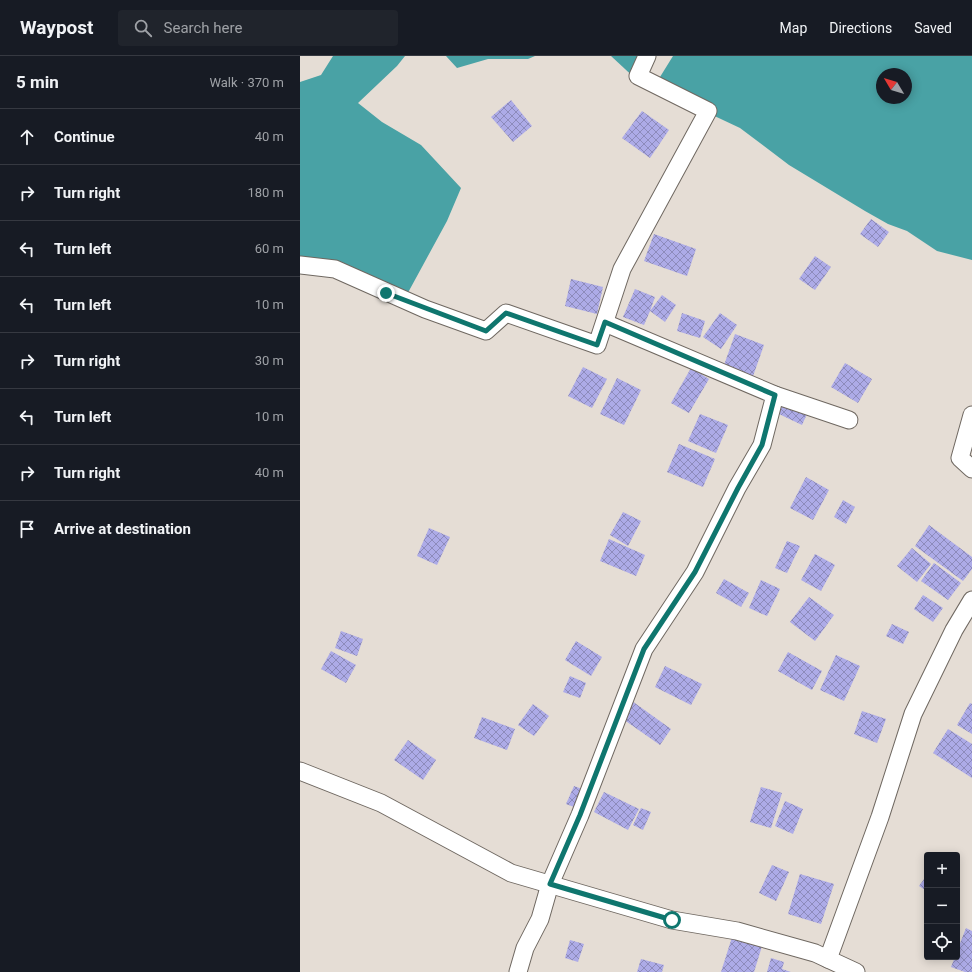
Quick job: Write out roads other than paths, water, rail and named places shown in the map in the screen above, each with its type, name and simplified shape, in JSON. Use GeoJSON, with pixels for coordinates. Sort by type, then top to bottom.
{"type":"FeatureCollection","features":[{"type":"Feature","properties":{"kind":"street"},"geometry":{"type":"LineString","coordinates":[[300,265],[335,269],[425,309],[486,331],[506,313],[597,345],[622,269],[708,111],[638,76],[648,56]]}},
{"type":"Feature","properties":{"kind":"street"},"geometry":{"type":"LineString","coordinates":[[605,322],[775,395],[849,420]]}},
{"type":"Feature","properties":{"kind":"street"},"geometry":{"type":"LineString","coordinates":[[518,972],[525,948],[540,919],[550,884],[580,815],[644,649],[695,572],[762,445],[775,395]]}},
{"type":"Feature","properties":{"kind":"street"},"geometry":{"type":"LineString","coordinates":[[972,415],[960,458],[972,469]]}},
{"type":"Feature","properties":{"kind":"street"},"geometry":{"type":"LineString","coordinates":[[828,959],[880,817],[913,714],[954,630],[972,600]]}},
{"type":"Feature","properties":{"kind":"street"},"geometry":{"type":"LineString","coordinates":[[300,771],[381,803],[511,873],[672,920],[737,931],[814,952],[856,972]]}},
{"type":"Feature","properties":{"kind":"water"},"geometry":{"type":"Polygon","coordinates":[[[333,56],[405,56],[397,66],[358,103],[382,122],[421,145],[461,188],[447,221],[404,300],[300,263],[300,82],[321,75],[333,56]]]}},
{"type":"Feature","properties":{"kind":"water"},"geometry":{"type":"Polygon","coordinates":[[[446,56],[535,56],[528,59],[488,59],[457,68],[446,56]]]}},
{"type":"Feature","properties":{"kind":"water"},"geometry":{"type":"Polygon","coordinates":[[[611,56],[653,56],[639,82],[611,56]]]}},
{"type":"Feature","properties":{"kind":"water"},"geometry":{"type":"Polygon","coordinates":[[[673,56],[972,56],[972,260],[937,251],[907,231],[888,224],[865,211],[789,165],[740,128],[706,112],[654,93],[660,77],[673,56]]]}}]}
